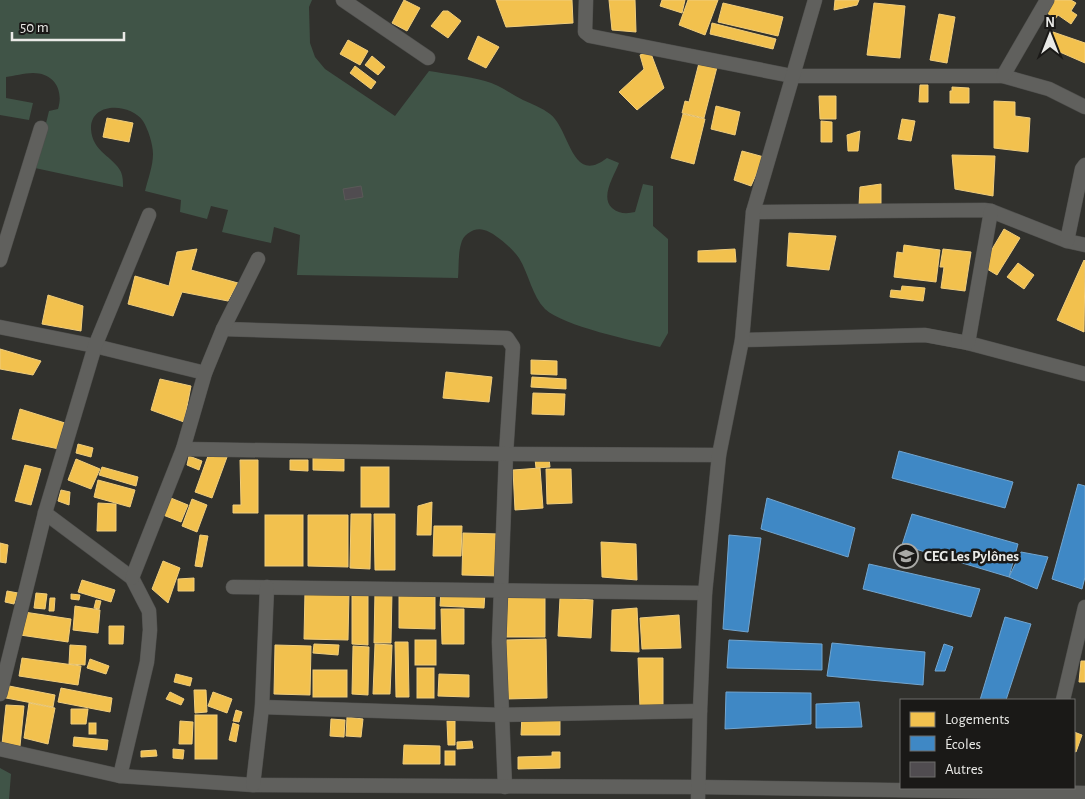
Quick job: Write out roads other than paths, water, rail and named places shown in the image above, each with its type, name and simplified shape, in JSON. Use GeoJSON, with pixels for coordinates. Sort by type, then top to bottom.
{"type":"FeatureCollection","features":[{"type":"Feature","properties":{"kind":"street"},"geometry":{"type":"LineString","coordinates":[[343,0],[428,58]]}},
{"type":"Feature","properties":{"kind":"street"},"geometry":{"type":"LineString","coordinates":[[586,0],[585,32],[590,36],[792,76],[1003,76],[1049,89],[1085,108]]}},
{"type":"Feature","properties":{"kind":"street"},"geometry":{"type":"LineString","coordinates":[[698,793],[705,593],[719,455],[742,340],[753,212],[815,0]]}},
{"type":"Feature","properties":{"kind":"street"},"geometry":{"type":"LineString","coordinates":[[1003,76],[1047,0]]}},
{"type":"Feature","properties":{"kind":"street"},"geometry":{"type":"LineString","coordinates":[[0,260],[41,128]]}},
{"type":"Feature","properties":{"kind":"street"},"geometry":{"type":"LineString","coordinates":[[1067,240],[1082,168],[1085,164]]}},
{"type":"Feature","properties":{"kind":"street"},"geometry":{"type":"LineString","coordinates":[[753,212],[991,211],[1085,245]]}},
{"type":"Feature","properties":{"kind":"street"},"geometry":{"type":"LineString","coordinates":[[968,343],[991,211]]}},
{"type":"Feature","properties":{"kind":"street"},"geometry":{"type":"LineString","coordinates":[[0,694],[45,513],[95,346],[149,215]]}},
{"type":"Feature","properties":{"kind":"street"},"geometry":{"type":"LineString","coordinates":[[132,578],[182,449],[205,373],[223,329],[258,259]]}},
{"type":"Feature","properties":{"kind":"street"},"geometry":{"type":"LineString","coordinates":[[0,327],[95,346],[205,373]]}},
{"type":"Feature","properties":{"kind":"street"},"geometry":{"type":"LineString","coordinates":[[223,329],[507,338],[512,346],[499,642],[505,787]]}},
{"type":"Feature","properties":{"kind":"street"},"geometry":{"type":"LineString","coordinates":[[742,340],[926,335],[968,343],[1085,374]]}},
{"type":"Feature","properties":{"kind":"street"},"geometry":{"type":"LineString","coordinates":[[182,449],[719,455]]}},
{"type":"Feature","properties":{"kind":"street"},"geometry":{"type":"LineString","coordinates":[[45,513],[132,578],[149,611],[150,630],[147,662],[120,776]]}},
{"type":"Feature","properties":{"kind":"street"},"geometry":{"type":"LineString","coordinates":[[233,587],[705,593]]}},
{"type":"Feature","properties":{"kind":"street"},"geometry":{"type":"LineString","coordinates":[[253,785],[262,707],[267,587]]}},
{"type":"Feature","properties":{"kind":"street"},"geometry":{"type":"LineString","coordinates":[[1063,699],[1082,633],[1085,607]]}},
{"type":"Feature","properties":{"kind":"street"},"geometry":{"type":"LineString","coordinates":[[262,707],[501,715],[700,711]]}},
{"type":"Feature","properties":{"kind":"street"},"geometry":{"type":"LineString","coordinates":[[0,749],[120,776],[253,785],[505,787],[698,793],[1042,790],[1085,793]]}},
{"type":"Feature","properties":{"kind":"place","name":"CEG Les Pylônes"},"geometry":{"type":"Point","coordinates":[906,556]}}]}
